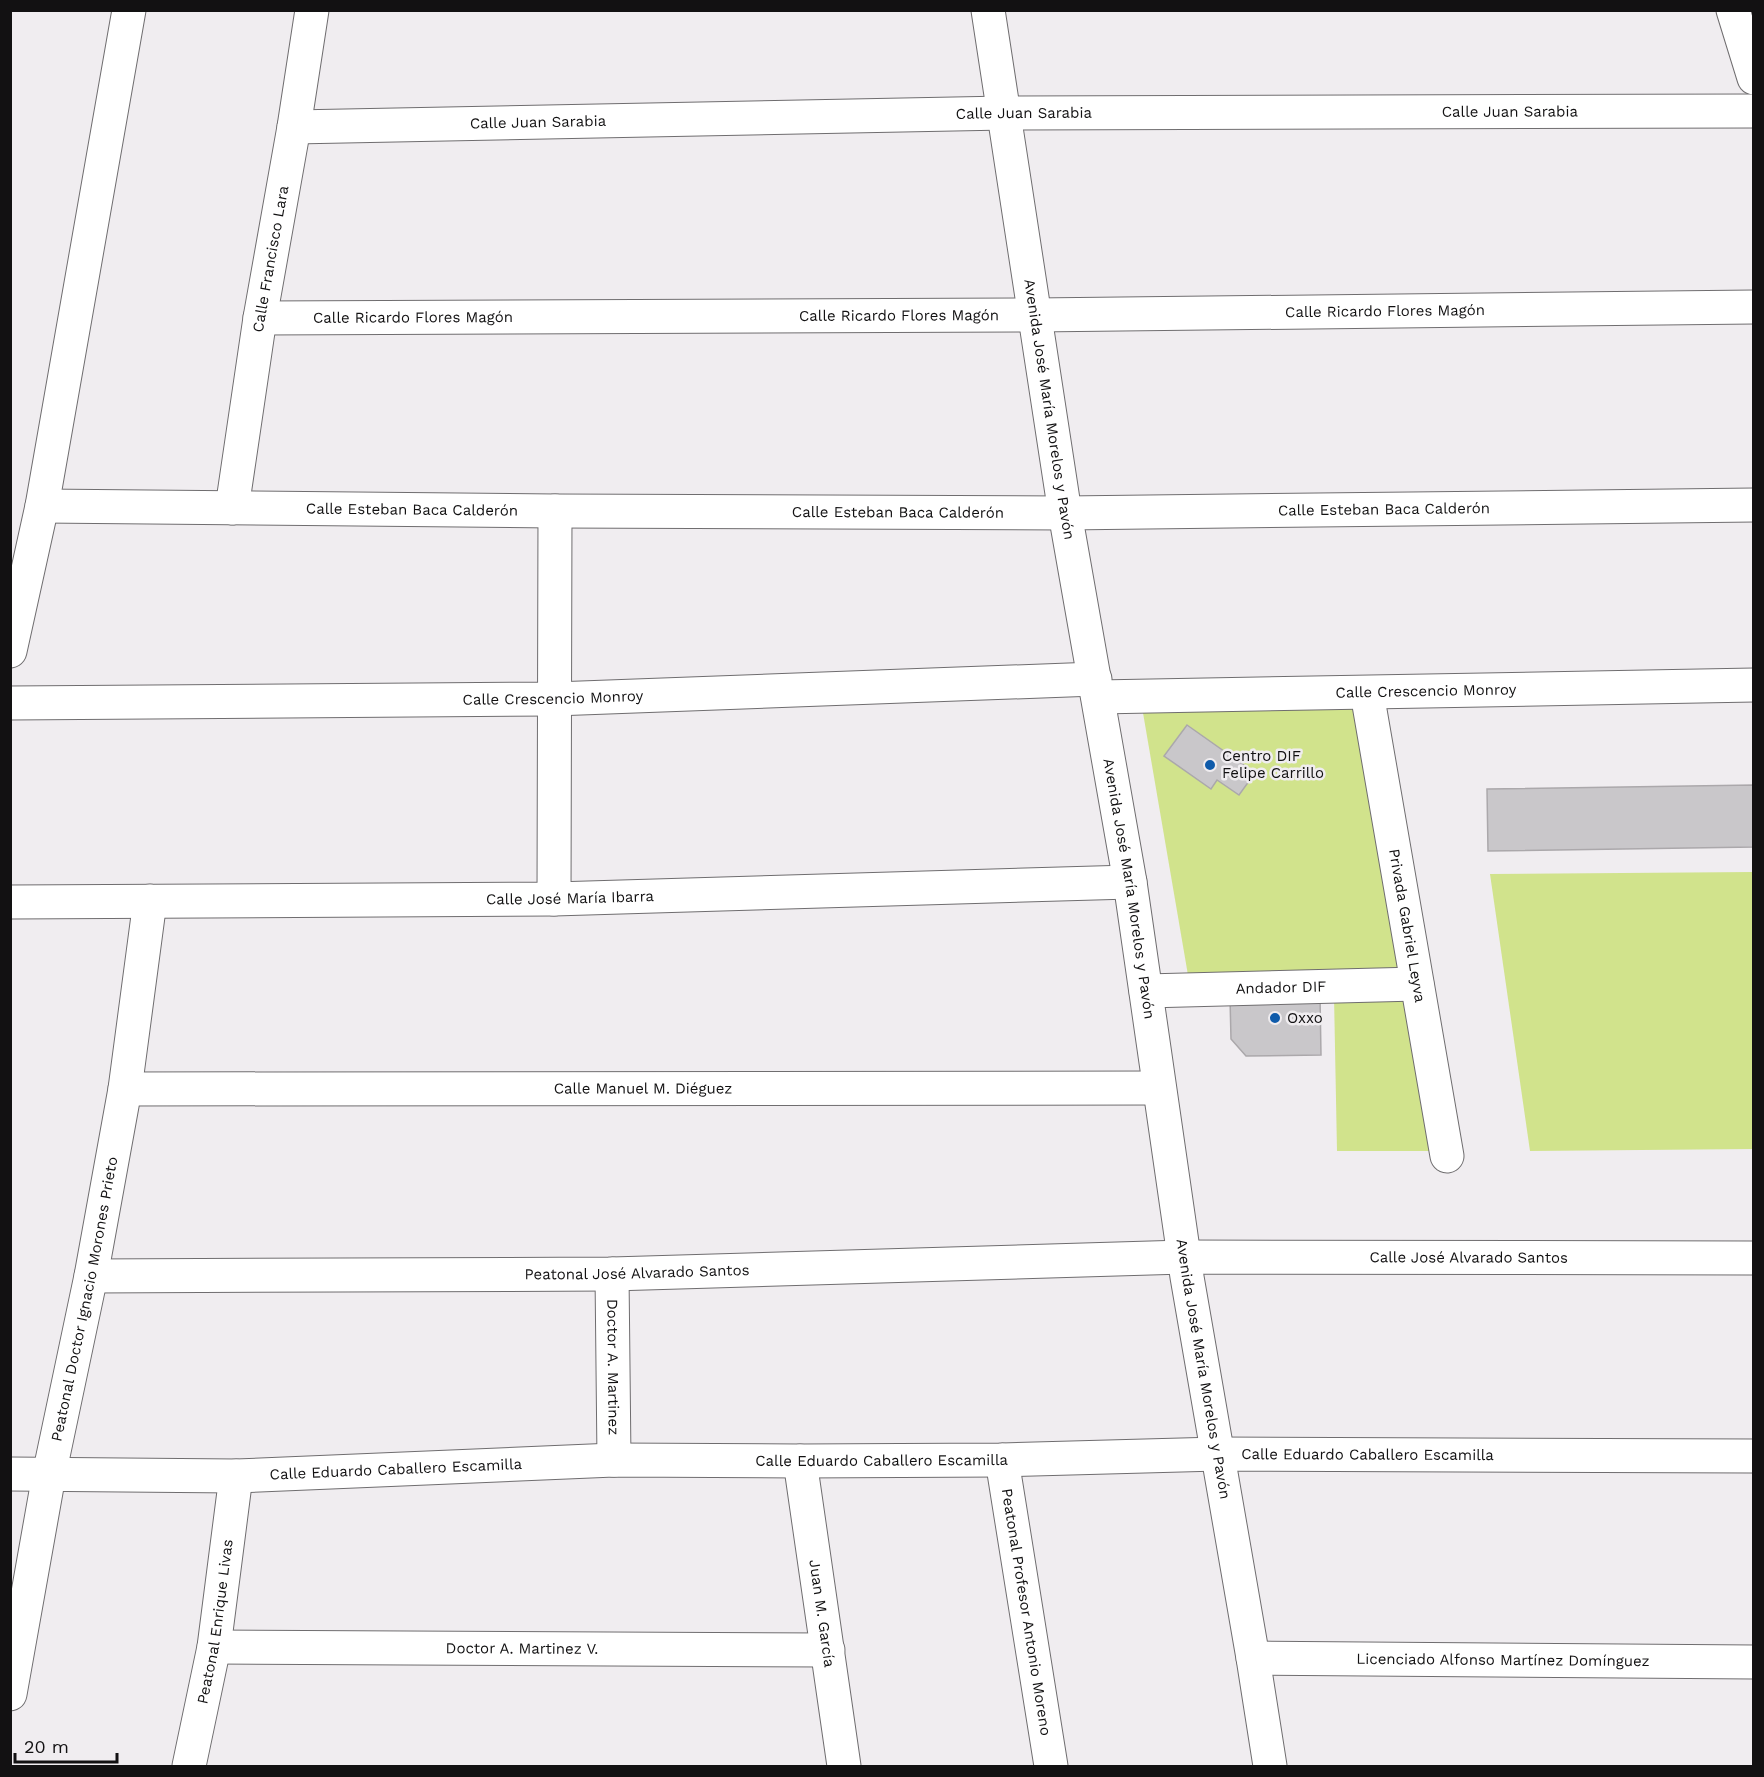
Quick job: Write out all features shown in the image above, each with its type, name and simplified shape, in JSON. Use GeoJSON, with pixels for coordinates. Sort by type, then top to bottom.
{"type":"FeatureCollection","features":[{"type":"Feature","properties":{"kind":"street"},"geometry":{"type":"LineString","coordinates":[[10,651],[42,506],[129,10]]}},
{"type":"Feature","properties":{"kind":"street","name":"Calle Francisco Lara"},"geometry":{"type":"LineString","coordinates":[[232,508],[260,318],[312,10]]}},
{"type":"Feature","properties":{"kind":"street","name":"Avenida José María Morelos y Pavón"},"geometry":{"type":"LineString","coordinates":[[988,10],[1065,513],[1130,882],[1184,1257],[1270,1767]]}},
{"type":"Feature","properties":{"kind":"street"},"geometry":{"type":"LineString","coordinates":[[1733,10],[1754,78]]}},
{"type":"Feature","properties":{"kind":"street","name":"Calle Juan Sarabia"},"geometry":{"type":"LineString","coordinates":[[294,127],[1005,113],[1754,111]]}},
{"type":"Feature","properties":{"kind":"street","name":"Calle Ricardo Flores Magón"},"geometry":{"type":"LineString","coordinates":[[260,318],[1035,315],[1754,307]]}},
{"type":"Feature","properties":{"kind":"street","name":"Calle Esteban Baca Calderón"},"geometry":{"type":"LineString","coordinates":[[42,506],[1065,513],[1754,505]]}},
{"type":"Feature","properties":{"kind":"street"},"geometry":{"type":"LineString","coordinates":[[554,899],[555,511]]}},
{"type":"Feature","properties":{"kind":"street","name":"Calle Crescencio Monroy"},"geometry":{"type":"LineString","coordinates":[[10,702],[554,699],[1097,688],[1367,693],[1754,685]]}},
{"type":"Feature","properties":{"kind":"street","name":"Privada Gabriel Leyva"},"geometry":{"type":"LineString","coordinates":[[1367,693],[1447,1156]]}},
{"type":"Feature","properties":{"kind":"street","name":"Calle José María Ibarra"},"geometry":{"type":"LineString","coordinates":[[10,902],[554,899],[1130,882]]}},
{"type":"Feature","properties":{"kind":"street","name":"Peatonal Doctor Ignacio Morones Prieto"},"geometry":{"type":"LineString","coordinates":[[10,1694],[48,1475],[91,1276],[125,1089],[150,902]]}},
{"type":"Feature","properties":{"kind":"street","name":"Andador DIF"},"geometry":{"type":"LineString","coordinates":[[1146,991],[1417,984]]}},
{"type":"Feature","properties":{"kind":"street","name":"Calle Manuel M. Diéguez"},"geometry":{"type":"LineString","coordinates":[[125,1089],[1159,1088]]}},
{"type":"Feature","properties":{"kind":"street","name":"Calle José Alvarado Santos"},"geometry":{"type":"LineString","coordinates":[[1184,1257],[1754,1258]]}},
{"type":"Feature","properties":{"kind":"street","name":"Peatonal José Alvarado Santos"},"geometry":{"type":"LineString","coordinates":[[91,1276],[612,1274],[1184,1257]]}},
{"type":"Feature","properties":{"kind":"street","name":"Doctor A. Martinez"},"geometry":{"type":"LineString","coordinates":[[612,1274],[614,1460]]}},
{"type":"Feature","properties":{"kind":"street","name":"Calle Eduardo Caballero Escamilla"},"geometry":{"type":"LineString","coordinates":[[10,1474],[236,1476],[614,1460],[1002,1460],[1218,1454],[1754,1456]]}},
{"type":"Feature","properties":{"kind":"street","name":"Peatonal Profesor Antonio Moreno"},"geometry":{"type":"LineString","coordinates":[[1002,1460],[1051,1767]]}},
{"type":"Feature","properties":{"kind":"street","name":"Juan M. García"},"geometry":{"type":"LineString","coordinates":[[800,1461],[844,1767]]}},
{"type":"Feature","properties":{"kind":"street","name":"Peatonal Enrique Livas"},"geometry":{"type":"LineString","coordinates":[[189,1767],[214,1647],[236,1476]]}},
{"type":"Feature","properties":{"kind":"street","name":"Doctor A. Martinez V."},"geometry":{"type":"LineString","coordinates":[[214,1647],[828,1650]]}},
{"type":"Feature","properties":{"kind":"street","name":"Licenciado Alfonso Martínez Domínguez"},"geometry":{"type":"LineString","coordinates":[[1253,1658],[1754,1662]]}},
{"type":"Feature","properties":{"kind":"green space"},"geometry":{"type":"Polygon","coordinates":[[[1359,705],[1406,976],[1189,981],[1142,707],[1359,705]]]}},
{"type":"Feature","properties":{"kind":"green space"},"geometry":{"type":"Polygon","coordinates":[[[1753,872],[1753,1149],[1530,1151],[1490,874],[1753,872]]]}},
{"type":"Feature","properties":{"kind":"green space"},"geometry":{"type":"Polygon","coordinates":[[[1409,993],[1436,1151],[1337,1151],[1334,996],[1409,993]]]}},
{"type":"Feature","properties":{"kind":"building","name":"Centro DIF Felipe Carrillo"},"geometry":{"type":"Polygon","coordinates":[[[1187,725],[1255,773],[1239,795],[1217,780],[1211,789],[1164,756],[1187,725]]]}},
{"type":"Feature","properties":{"kind":"building"},"geometry":{"type":"Polygon","coordinates":[[[1754,785],[1754,847],[1488,851],[1487,789],[1754,785]]]}},
{"type":"Feature","properties":{"kind":"building","name":"Oxxo"},"geometry":{"type":"Polygon","coordinates":[[[1320,996],[1321,1055],[1246,1056],[1231,1039],[1230,998],[1320,996]]]}},
{"type":"Feature","properties":{"kind":"place","name":"Centro DIF Felipe Carrillo"},"geometry":{"type":"Point","coordinates":[1210,765]}},
{"type":"Feature","properties":{"kind":"place","name":"Oxxo"},"geometry":{"type":"Point","coordinates":[1275,1018]}}]}
